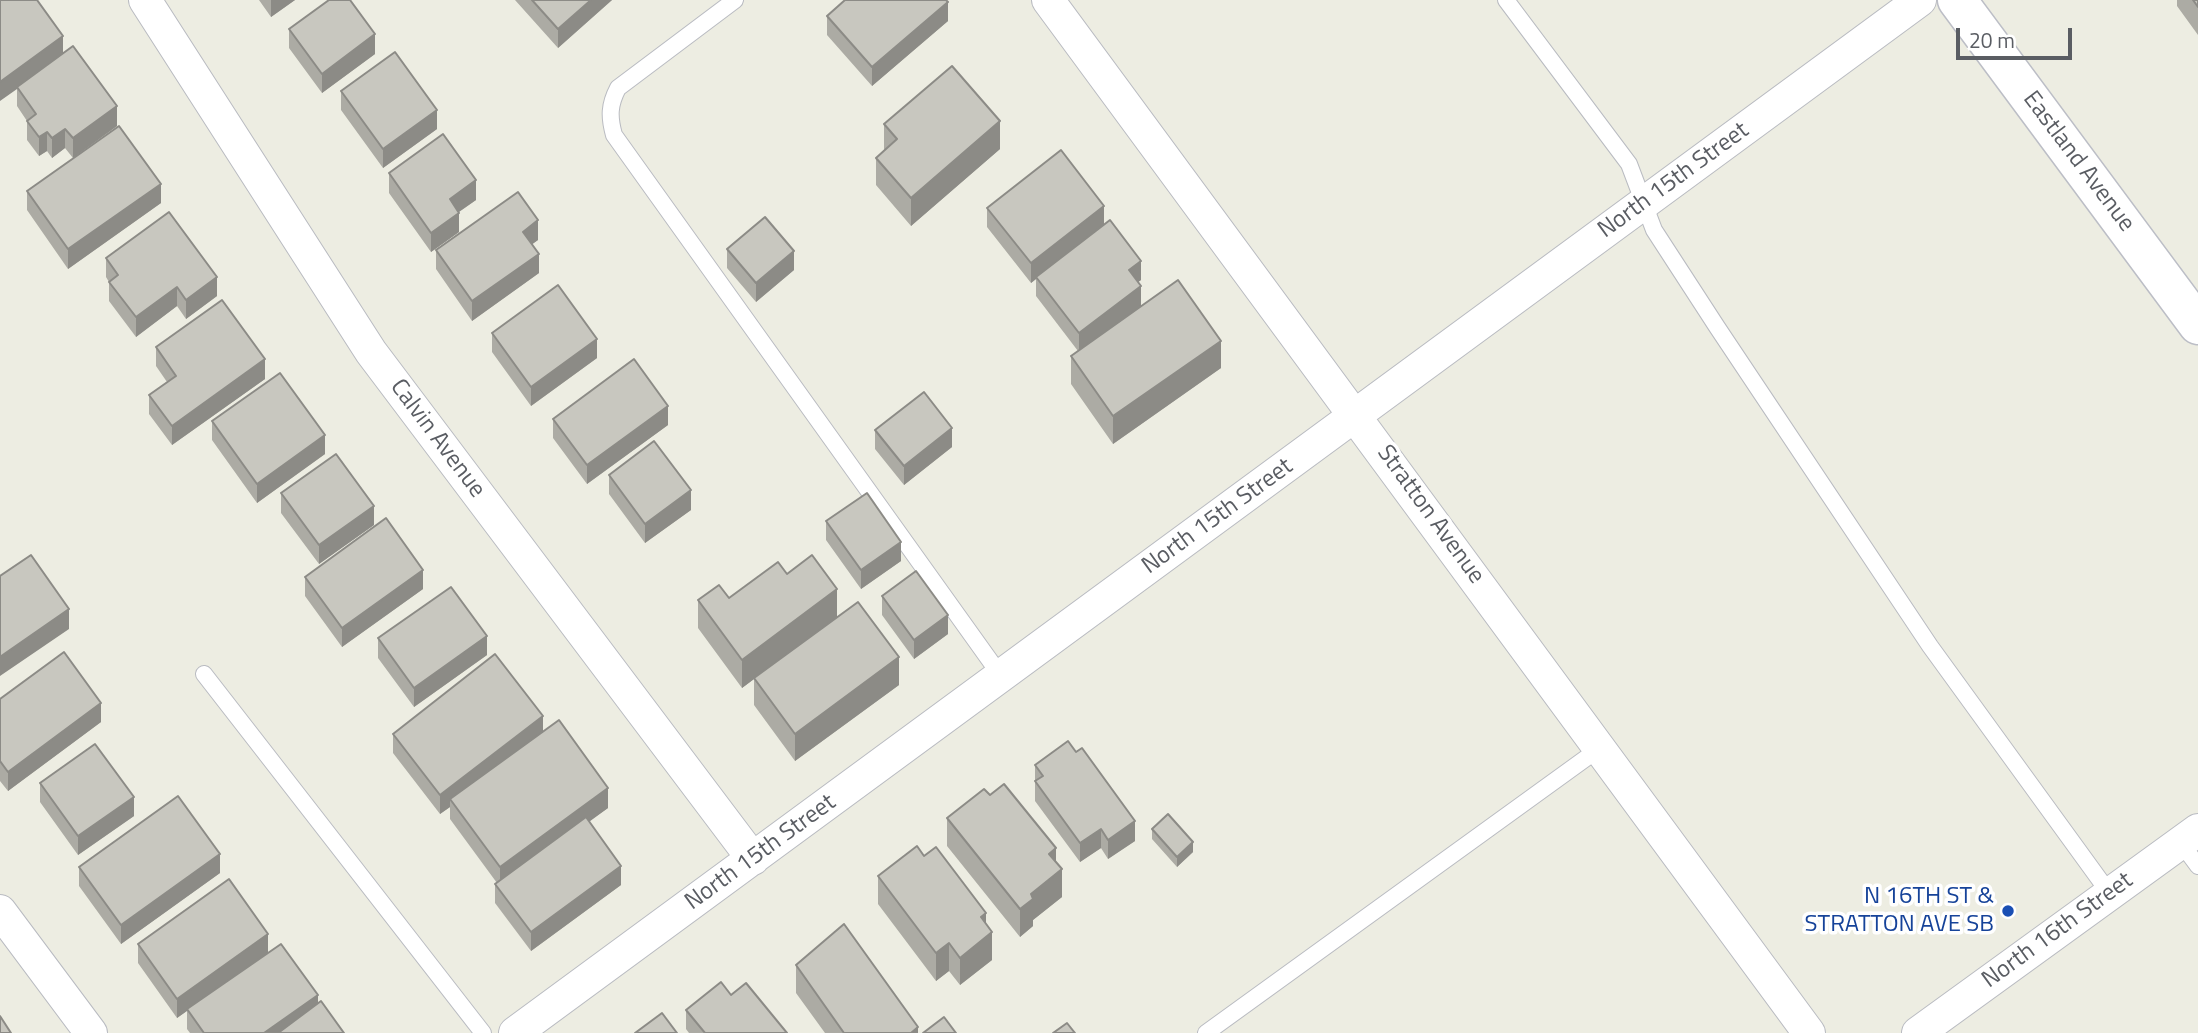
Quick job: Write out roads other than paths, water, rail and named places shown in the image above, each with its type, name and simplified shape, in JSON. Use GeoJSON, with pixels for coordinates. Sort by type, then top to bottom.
{"type":"FeatureCollection","features":[{"type":"Feature","properties":{"kind":"street","name":"Calvin Avenue"},"geometry":{"type":"LineString","coordinates":[[145,0],[371,352],[753,859]]}},
{"type":"Feature","properties":{"kind":"street","name":"Stratton Avenue"},"geometry":{"type":"LineString","coordinates":[[1048,0],[1809,1033]]}},
{"type":"Feature","properties":{"kind":"street","name":"North 15th Street"},"geometry":{"type":"LineString","coordinates":[[515,1033],[1920,0]]}},
{"type":"Feature","properties":{"kind":"street","name":"Eastland Avenue"},"geometry":{"type":"LineString","coordinates":[[1957,0],[2198,324]]}},
{"type":"Feature","properties":{"kind":"street","name":"North 16th Street"},"geometry":{"type":"LineString","coordinates":[[1919,1033],[2110,894],[2192,846]]}},
{"type":"Feature","properties":{"kind":"street"},"geometry":{"type":"LineString","coordinates":[[0,911],[91,1033]]}},
{"type":"Feature","properties":{"kind":"lane"},"geometry":{"type":"LineString","coordinates":[[735,0],[618,88],[611,101],[610,118],[614,135],[1002,676]]}},
{"type":"Feature","properties":{"kind":"lane"},"geometry":{"type":"LineString","coordinates":[[1506,0],[1629,164],[1661,242],[1930,646],[2110,894]]}},
{"type":"Feature","properties":{"kind":"lane"},"geometry":{"type":"LineString","coordinates":[[204,674],[483,1033]]}},
{"type":"Feature","properties":{"kind":"lane"},"geometry":{"type":"LineString","coordinates":[[1206,1033],[1600,748]]}},
{"type":"Feature","properties":{"kind":"place","name":"N 16TH ST & STRATTON AVE SB"},"geometry":{"type":"Point","coordinates":[2008,911]}}]}
